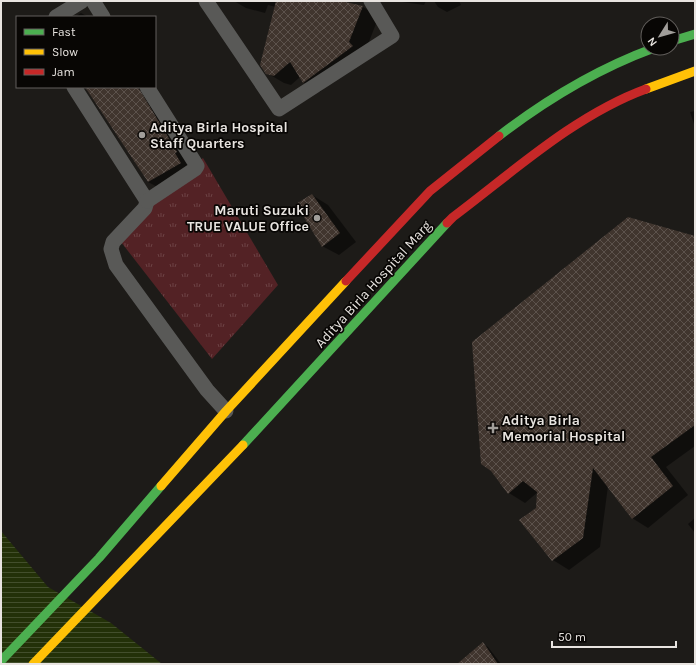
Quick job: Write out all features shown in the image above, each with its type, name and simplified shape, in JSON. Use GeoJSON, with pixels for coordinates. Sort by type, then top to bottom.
{"type":"FeatureCollection","features":[{"type":"Feature","properties":{"kind":"main road"},"geometry":{"type":"LineString","coordinates":[[680,39],[695,34]]}},
{"type":"Feature","properties":{"kind":"main road","name":"Aditya Birla Hospital Marg"},"geometry":{"type":"LineString","coordinates":[[1,661],[99,558],[120,539],[226,411],[430,191],[462,165],[544,104],[582,80],[640,54]]}},
{"type":"Feature","properties":{"kind":"main road","name":"Aditya Birla Hospital Marg"},"geometry":{"type":"LineString","coordinates":[[33,664],[117,575],[134,553],[321,363],[453,217],[564,133],[599,111],[640,90],[695,71]]}},
{"type":"Feature","properties":{"kind":"street"},"geometry":{"type":"LineString","coordinates":[[58,16],[82,1]]}},
{"type":"Feature","properties":{"kind":"street"},"geometry":{"type":"LineString","coordinates":[[93,1],[102,16]]}},
{"type":"Feature","properties":{"kind":"street"},"geometry":{"type":"LineString","coordinates":[[206,1],[279,109],[392,36],[369,1]]}},
{"type":"Feature","properties":{"kind":"street"},"geometry":{"type":"LineString","coordinates":[[75,88],[147,202]]}},
{"type":"Feature","properties":{"kind":"street"},"geometry":{"type":"LineString","coordinates":[[149,88],[197,166],[195,169],[147,202],[145,208],[113,242],[112,256],[116,265],[207,390],[226,411]]}},
{"type":"Feature","properties":{"kind":"green space"},"geometry":{"type":"Polygon","coordinates":[[[203,158],[278,285],[212,359],[114,233],[203,158]]]}},
{"type":"Feature","properties":{"kind":"shaded area"},"geometry":{"type":"Polygon","coordinates":[[[1,531],[48,587],[111,623],[162,664],[1,664],[1,531]]]}},
{"type":"Feature","properties":{"kind":"building"},"geometry":{"type":"Polygon","coordinates":[[[276,1],[341,1],[363,6],[349,42],[353,46],[303,83],[290,62],[274,76],[266,74],[260,65],[276,1]]]}},
{"type":"Feature","properties":{"kind":"building","name":"Aditya Birla Hospital Staff Quarters"},"geometry":{"type":"Polygon","coordinates":[[[86,88],[139,88],[177,152],[175,153],[181,163],[148,182],[86,88]]]}},
{"type":"Feature","properties":{"kind":"building","name":"Maruti Suzuki TRUE VALUE Office"},"geometry":{"type":"Polygon","coordinates":[[[312,194],[340,233],[322,247],[296,204],[312,194]]]}},
{"type":"Feature","properties":{"kind":"building"},"geometry":{"type":"Polygon","coordinates":[[[628,217],[695,236],[695,425],[651,457],[673,486],[632,519],[593,468],[583,538],[552,561],[519,520],[536,508],[537,492],[523,481],[508,494],[491,471],[481,464],[472,342],[628,217]]]}},
{"type":"Feature","properties":{"kind":"building"},"geometry":{"type":"Polygon","coordinates":[[[483,642],[498,664],[457,664],[483,642]]]}},
{"type":"Feature","properties":{"kind":"traffic: fast"},"geometry":{"type":"LineString","coordinates":[[680,39],[695,34]]}},
{"type":"Feature","properties":{"kind":"traffic: fast"},"geometry":{"type":"LineString","coordinates":[[499,136],[554,97],[612,65],[640,53]]}},
{"type":"Feature","properties":{"kind":"traffic: fast"},"geometry":{"type":"LineString","coordinates":[[243,445],[447,223]]}},
{"type":"Feature","properties":{"kind":"traffic: fast"},"geometry":{"type":"LineString","coordinates":[[1,661],[99,558],[161,486]]}},
{"type":"Feature","properties":{"kind":"traffic: slow"},"geometry":{"type":"LineString","coordinates":[[646,89],[695,71]]}},
{"type":"Feature","properties":{"kind":"traffic: slow"},"geometry":{"type":"LineString","coordinates":[[161,486],[226,411],[346,281]]}},
{"type":"Feature","properties":{"kind":"traffic: slow"},"geometry":{"type":"LineString","coordinates":[[33,664],[243,445]]}},
{"type":"Feature","properties":{"kind":"traffic: jam"},"geometry":{"type":"LineString","coordinates":[[447,223],[545,146],[570,129],[620,100],[646,89]]}},
{"type":"Feature","properties":{"kind":"traffic: jam"},"geometry":{"type":"LineString","coordinates":[[346,281],[430,191],[499,136]]}},
{"type":"Feature","properties":{"kind":"place","name":"Aditya Birla Hospital Staff Quarters"},"geometry":{"type":"Point","coordinates":[142,135]}},
{"type":"Feature","properties":{"kind":"place","name":"Maruti Suzuki TRUE VALUE Office"},"geometry":{"type":"Point","coordinates":[317,218]}},
{"type":"Feature","properties":{"kind":"place","name":"Aditya Birla Memorial Hospital"},"geometry":{"type":"Point","coordinates":[493,428]}}]}
